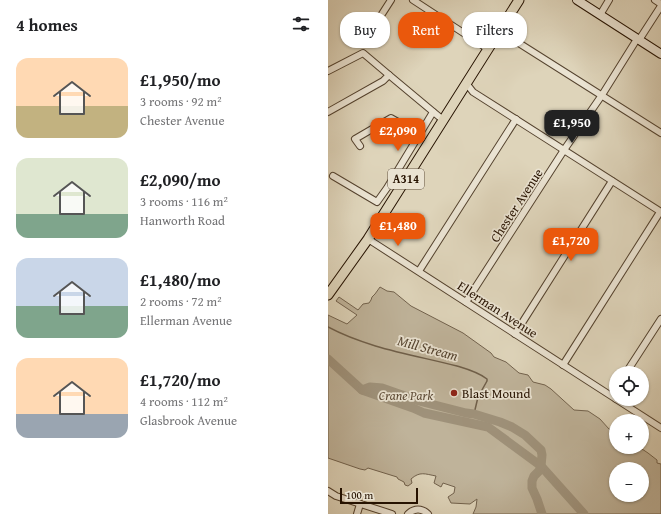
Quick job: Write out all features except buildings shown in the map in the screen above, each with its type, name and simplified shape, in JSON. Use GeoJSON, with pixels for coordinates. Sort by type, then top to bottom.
{"type":"FeatureCollection","features":[{"type":"Feature","properties":{"kind":"main road","name":"A314"},"geometry":{"type":"LineString","coordinates":[[512,12],[519,0]]}},
{"type":"Feature","properties":{"kind":"main road","name":"A314"},"geometry":{"type":"LineString","coordinates":[[328,295],[331,284],[368,239],[488,49]]}},
{"type":"Feature","properties":{"kind":"street"},"geometry":{"type":"LineString","coordinates":[[383,12],[391,0]]}},
{"type":"Feature","properties":{"kind":"street"},"geometry":{"type":"LineString","coordinates":[[413,0],[488,49]]}},
{"type":"Feature","properties":{"kind":"street"},"geometry":{"type":"LineString","coordinates":[[577,0],[661,54]]}},
{"type":"Feature","properties":{"kind":"street"},"geometry":{"type":"LineString","coordinates":[[600,15],[609,0]]}},
{"type":"Feature","properties":{"kind":"street"},"geometry":{"type":"LineString","coordinates":[[655,0],[661,5]]}},
{"type":"Feature","properties":{"kind":"street","name":"Chester Avenue"},"geometry":{"type":"LineString","coordinates":[[466,302],[564,150],[661,5]]}},
{"type":"Feature","properties":{"kind":"street"},"geometry":{"type":"LineString","coordinates":[[524,48],[602,95],[661,133]]}},
{"type":"Feature","properties":{"kind":"street"},"geometry":{"type":"LineString","coordinates":[[328,72],[363,53],[443,120]]}},
{"type":"Feature","properties":{"kind":"street"},"geometry":{"type":"LineString","coordinates":[[328,112],[383,81],[389,75]]}},
{"type":"Feature","properties":{"kind":"street"},"geometry":{"type":"LineString","coordinates":[[464,87],[661,212],[563,365]]}},
{"type":"Feature","properties":{"kind":"street"},"geometry":{"type":"LineString","coordinates":[[333,176],[377,202],[433,112]]}},
{"type":"Feature","properties":{"kind":"street"},"geometry":{"type":"LineString","coordinates":[[360,146],[356,139],[391,118],[419,134]]}},
{"type":"Feature","properties":{"kind":"street"},"geometry":{"type":"LineString","coordinates":[[418,271],[516,119]]}},
{"type":"Feature","properties":{"kind":"street"},"geometry":{"type":"LineString","coordinates":[[515,334],[612,181]]}},
{"type":"Feature","properties":{"kind":"street","name":"Ellerman Avenue"},"geometry":{"type":"LineString","coordinates":[[368,239],[609,394]]}},
{"type":"Feature","properties":{"kind":"street"},"geometry":{"type":"LineString","coordinates":[[631,366],[661,319]]}},
{"type":"Feature","properties":{"kind":"street","name":"Ellerman Avenue"},"geometry":{"type":"LineString","coordinates":[[627,406],[661,428]]}},
{"type":"Feature","properties":{"kind":"street"},"geometry":{"type":"LineString","coordinates":[[328,491],[336,496],[392,514]]}},
{"type":"Feature","properties":{"kind":"street"},"geometry":{"type":"LineString","coordinates":[[357,514],[360,504]]}},
{"type":"Feature","properties":{"kind":"street"},"geometry":{"type":"LineString","coordinates":[[408,514],[418,509],[428,514]]}},
{"type":"Feature","properties":{"kind":"green space","name":"Crane Park"},"geometry":{"type":"Polygon","coordinates":[[[380,287],[387,291],[394,292],[411,306],[463,333],[491,353],[494,357],[506,362],[519,373],[528,375],[533,382],[545,385],[574,410],[588,411],[600,419],[609,429],[609,454],[649,454],[657,460],[657,463],[661,464],[661,514],[473,514],[477,499],[470,504],[451,503],[448,497],[454,493],[455,487],[443,483],[441,487],[434,483],[436,476],[423,474],[417,475],[411,479],[412,483],[408,486],[397,477],[368,468],[365,470],[360,469],[328,458],[328,315],[347,324],[357,315],[336,301],[339,297],[358,310],[363,304],[369,303],[380,287]]]}},
{"type":"Feature","properties":{"kind":"waterway","name":"Mill Stream"},"geometry":{"type":"LineString","coordinates":[[328,327],[375,346],[457,366],[484,377],[487,381],[478,397],[474,414]]}},
{"type":"Feature","properties":{"kind":"waterway"},"geometry":{"type":"LineString","coordinates":[[328,359],[362,390],[424,413],[488,427],[541,466],[584,514]]}},
{"type":"Feature","properties":{"kind":"waterway"},"geometry":{"type":"LineString","coordinates":[[362,390],[370,387],[382,388],[419,401],[474,414],[500,422],[525,435],[541,450],[541,466],[539,471],[534,476],[532,488],[542,514]]}},
{"type":"Feature","properties":{"kind":"place","name":"Blast Mound"},"geometry":{"type":"Point","coordinates":[454,393]}}]}
